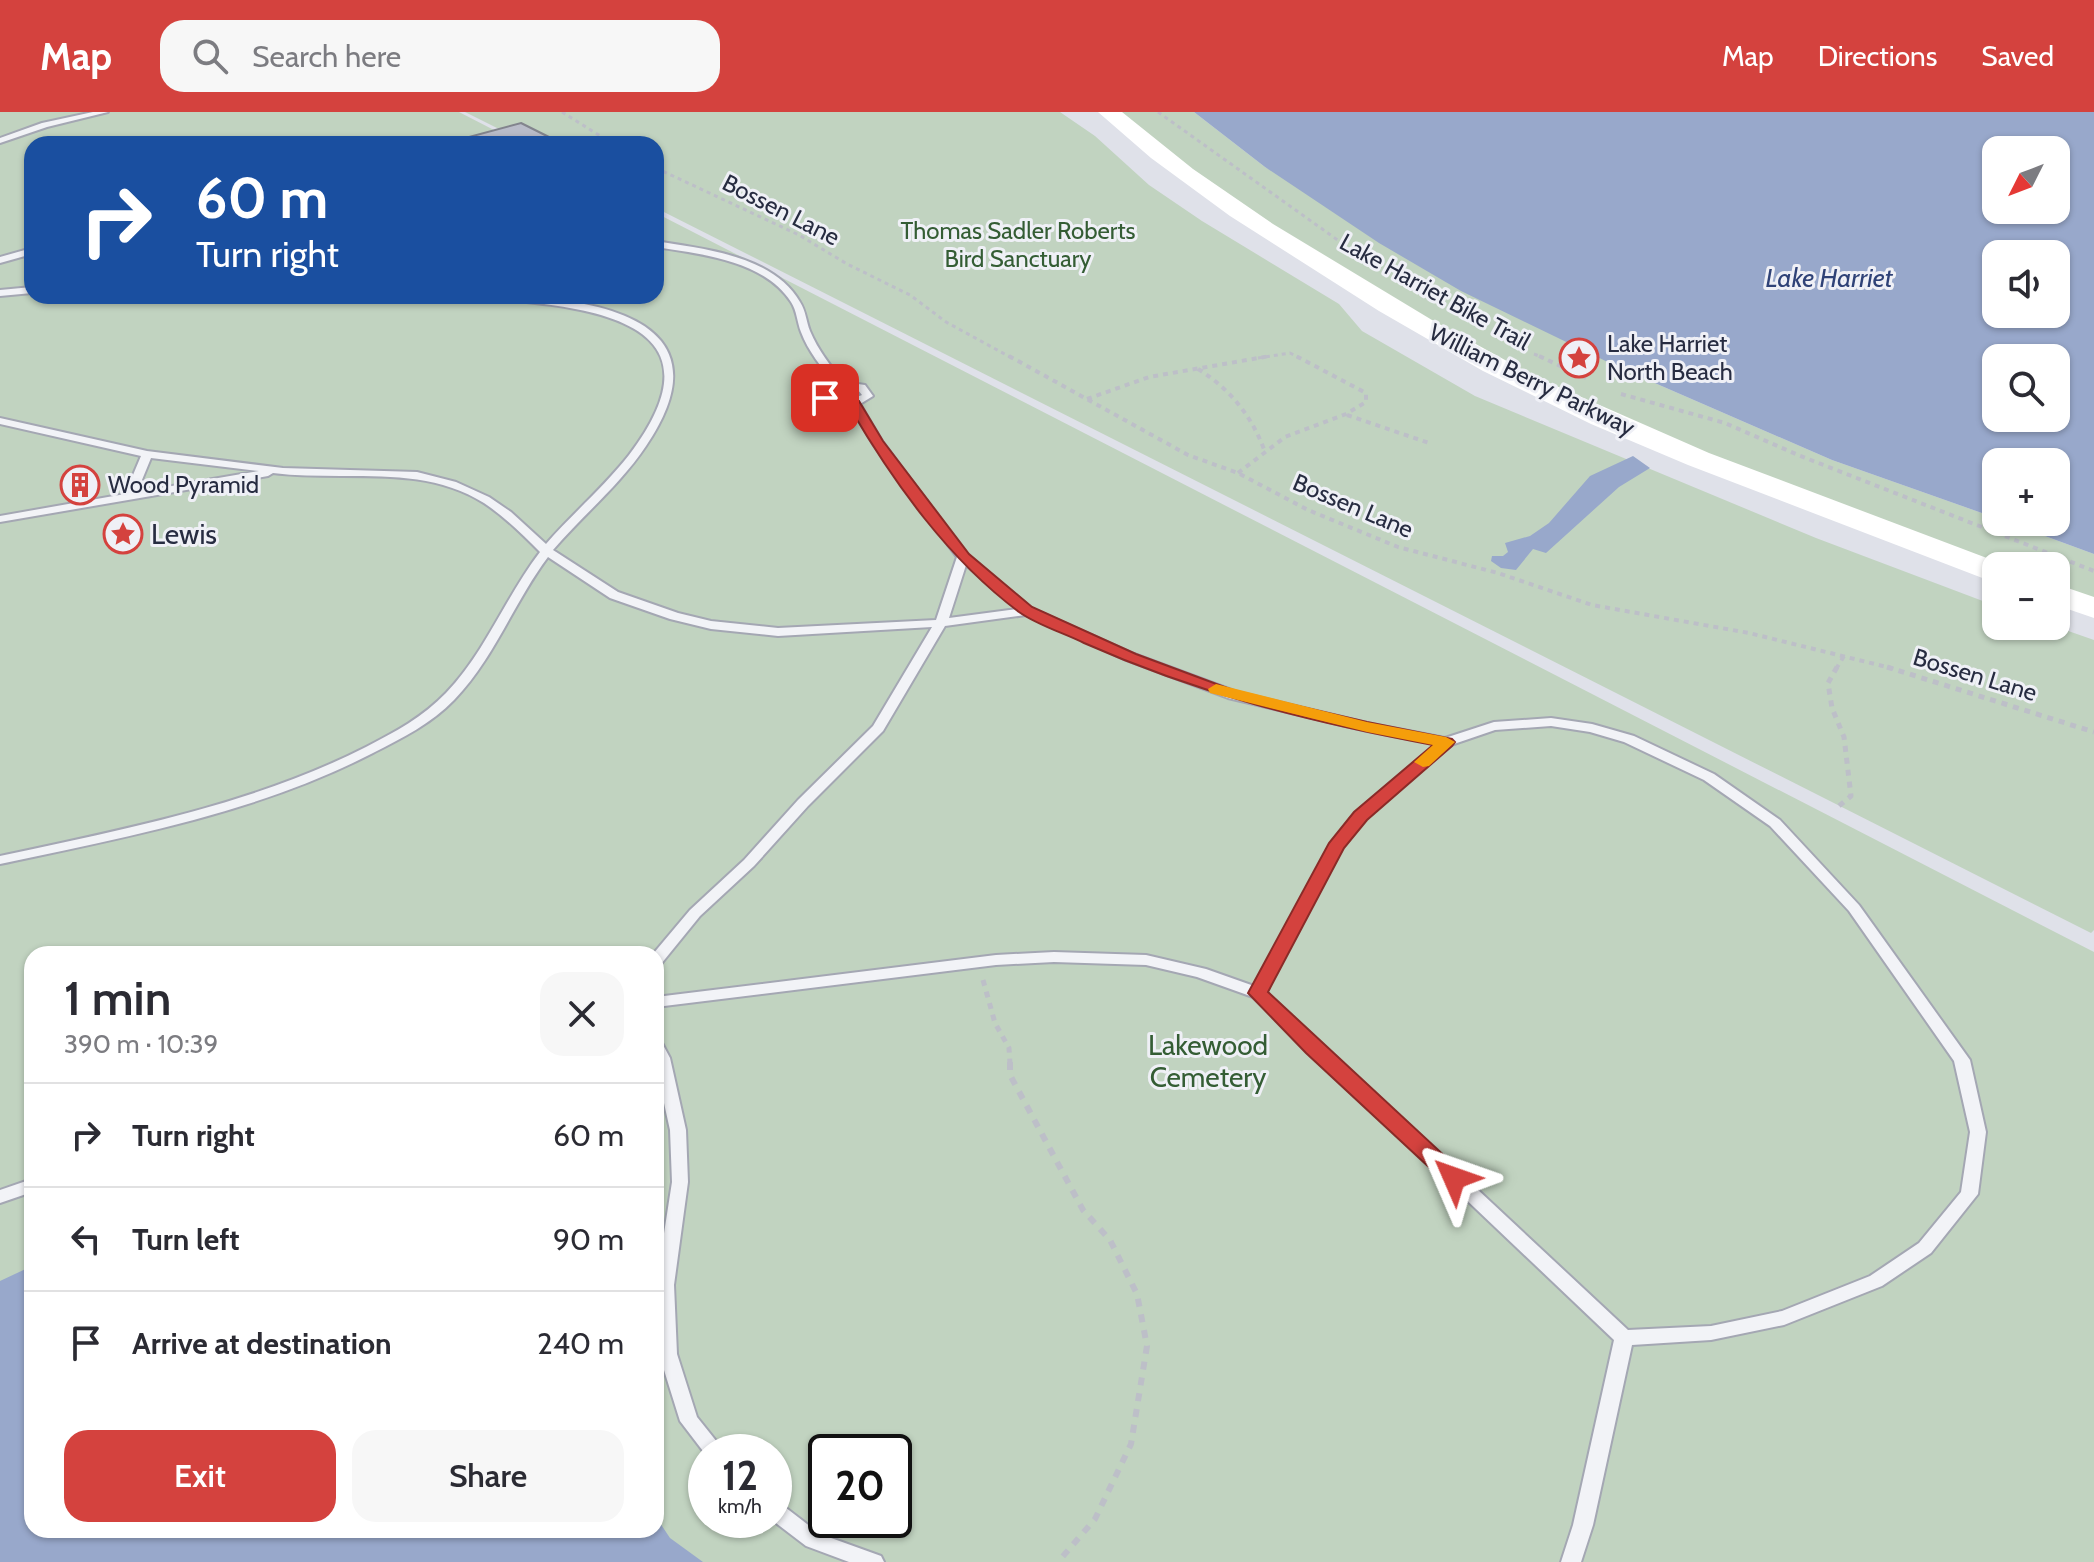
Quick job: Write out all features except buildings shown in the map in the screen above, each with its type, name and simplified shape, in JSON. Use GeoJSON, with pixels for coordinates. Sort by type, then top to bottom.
{"type":"FeatureCollection","features":[{"type":"Feature","properties":{"kind":"street","name":"William Berry Parkway"},"geometry":{"type":"LineString","coordinates":[[1109,112],[1147,146],[1257,224],[1386,305],[1501,369],[1600,417],[1982,567]]}},
{"type":"Feature","properties":{"kind":"street"},"geometry":{"type":"LineString","coordinates":[[2070,599],[2094,608]]}},
{"type":"Feature","properties":{"kind":"lane"},"geometry":{"type":"LineString","coordinates":[[0,141],[45,125],[104,112]]}},
{"type":"Feature","properties":{"kind":"lane"},"geometry":{"type":"LineString","coordinates":[[664,245],[715,254],[773,279],[796,300],[805,330],[822,362],[841,385]]}},
{"type":"Feature","properties":{"kind":"lane"},"geometry":{"type":"LineString","coordinates":[[0,260],[24,253]]}},
{"type":"Feature","properties":{"kind":"lane"},"geometry":{"type":"LineString","coordinates":[[0,293],[24,291]]}},
{"type":"Feature","properties":{"kind":"lane"},"geometry":{"type":"LineString","coordinates":[[0,860],[198,814],[325,771],[400,735],[446,700],[463,682],[507,607],[546,551],[631,457],[653,427],[669,385],[666,355],[657,339],[623,319],[561,304]]}},
{"type":"Feature","properties":{"kind":"lane"},"geometry":{"type":"LineString","coordinates":[[841,385],[866,389],[868,396],[854,403],[839,404],[825,398],[829,389],[841,385]]}},
{"type":"Feature","properties":{"kind":"lane"},"geometry":{"type":"LineString","coordinates":[[854,403],[877,442],[963,557],[1027,611],[1130,657],[1233,695],[1446,742]]}},
{"type":"Feature","properties":{"kind":"lane"},"geometry":{"type":"LineString","coordinates":[[0,421],[147,454],[283,471],[417,475],[452,484],[485,499],[507,514],[546,551],[614,595],[711,625],[778,632],[941,623],[1027,611]]}},
{"type":"Feature","properties":{"kind":"lane"},"geometry":{"type":"LineString","coordinates":[[129,497],[147,454]]}},
{"type":"Feature","properties":{"kind":"lane"},"geometry":{"type":"LineString","coordinates":[[0,519],[283,471]]}},
{"type":"Feature","properties":{"kind":"lane"},"geometry":{"type":"LineString","coordinates":[[664,950],[695,913],[749,863],[878,728],[941,623],[963,557]]}},
{"type":"Feature","properties":{"kind":"lane"},"geometry":{"type":"LineString","coordinates":[[664,1001],[978,963],[1054,957],[1146,960],[1201,973],[1258,993],[1624,1338],[1711,1333],[1784,1318],[1876,1281],[1925,1248],[1969,1194],[1978,1132],[1962,1060],[1854,908],[1775,823],[1709,777],[1629,739],[1592,728],[1551,722],[1494,726],[1446,742],[1360,816],[1336,847],[1258,993]]}},
{"type":"Feature","properties":{"kind":"lane"},"geometry":{"type":"LineString","coordinates":[[664,1067],[678,1130],[680,1182],[665,1285],[668,1354],[689,1421],[700,1434]]}},
{"type":"Feature","properties":{"kind":"lane"},"geometry":{"type":"LineString","coordinates":[[0,1197],[24,1188]]}},
{"type":"Feature","properties":{"kind":"lane"},"geometry":{"type":"LineString","coordinates":[[1571,1562],[1583,1525],[1624,1338]]}},
{"type":"Feature","properties":{"kind":"lane"},"geometry":{"type":"LineString","coordinates":[[792,1524],[813,1540],[874,1562]]}},
{"type":"Feature","properties":{"kind":"path"},"geometry":{"type":"LineString","coordinates":[[562,112],[600,136]]}},
{"type":"Feature","properties":{"kind":"path"},"geometry":{"type":"LineString","coordinates":[[1158,112],[1348,247]]}},
{"type":"Feature","properties":{"kind":"path","name":"Bossen Lane"},"geometry":{"type":"LineString","coordinates":[[664,172],[799,235],[847,264],[910,295],[946,322],[1188,455],[1238,473],[1308,510],[1398,547],[1498,573],[1592,605],[1749,633],[1894,669],[2094,732]]}},
{"type":"Feature","properties":{"kind":"path"},"geometry":{"type":"LineString","coordinates":[[1087,399],[1149,377],[1290,353],[1366,393],[1366,402],[1346,414],[1285,437],[1238,473]]}},
{"type":"Feature","properties":{"kind":"path"},"geometry":{"type":"LineString","coordinates":[[1530,353],[1556,362],[1594,383]]}},
{"type":"Feature","properties":{"kind":"path"},"geometry":{"type":"LineString","coordinates":[[1198,369],[1215,378],[1240,406],[1260,435],[1265,452]]}},
{"type":"Feature","properties":{"kind":"path"},"geometry":{"type":"LineString","coordinates":[[1608,388],[1725,423],[1798,455],[2094,571]]}},
{"type":"Feature","properties":{"kind":"path"},"geometry":{"type":"LineString","coordinates":[[1346,414],[1429,443]]}},
{"type":"Feature","properties":{"kind":"path"},"geometry":{"type":"LineString","coordinates":[[1839,806],[1851,796],[1844,737],[1832,708],[1828,683],[1844,656]]}},
{"type":"Feature","properties":{"kind":"path"},"geometry":{"type":"LineString","coordinates":[[978,963],[995,1023],[1009,1048],[1010,1075],[1083,1210],[1110,1240],[1137,1294],[1147,1346],[1131,1444],[1095,1519],[1058,1562]]}},
{"type":"Feature","properties":{"kind":"green space","name":"Lakewood Cemetery"},"geometry":{"type":"Polygon","coordinates":[[[0,112],[459,112],[506,136],[24,136],[24,304],[664,304],[664,217],[2094,952],[2094,1562],[0,1562],[0,112]]]}},
{"type":"Feature","properties":{"kind":"green space","name":"Thomas Sadler Roberts Bird Sanctuary"},"geometry":{"type":"Polygon","coordinates":[[[465,112],[1060,112],[1095,136],[1149,185],[1339,304],[1362,331],[1475,396],[1816,538],[1982,601],[1982,640],[2070,640],[2070,632],[2094,640],[2094,930],[2091,933],[664,212],[664,136],[513,136],[465,112]]]}},
{"type":"Feature","properties":{"kind":"green space"},"geometry":{"type":"Polygon","coordinates":[[[1109,112],[1194,112],[1265,167],[1618,367],[1832,460],[1982,513],[1982,536],[2045,536],[2094,554],[2094,608],[2070,599],[2070,552],[1982,552],[1982,561],[1715,464],[1386,305],[1109,112]]]}},
{"type":"Feature","properties":{"kind":"water","name":"Lake Harriet"},"geometry":{"type":"Polygon","coordinates":[[[1194,112],[2094,112],[2094,554],[2045,536],[2070,536],[2070,448],[1982,448],[1982,513],[1832,460],[1618,367],[1461,291],[1379,243],[1265,167],[1194,112]]]}},
{"type":"Feature","properties":{"kind":"water"},"geometry":{"type":"Polygon","coordinates":[[[1633,456],[1650,468],[1619,487],[1546,553],[1533,549],[1516,570],[1501,568],[1491,561],[1492,556],[1503,556],[1508,552],[1505,543],[1530,536],[1549,523],[1590,476],[1633,456]]]}},
{"type":"Feature","properties":{"kind":"water"},"geometry":{"type":"Polygon","coordinates":[[[24,1270],[24,1538],[664,1538],[664,1529],[670,1538],[703,1562],[0,1562],[0,1281],[24,1270]]]}},
{"type":"Feature","properties":{"kind":"slow traffic"},"geometry":{"type":"LineString","coordinates":[[1216,689],[1367,727],[1446,742],[1423,762]]}},
{"type":"Feature","properties":{"kind":"place","name":"Lake Harriet North Beach"},"geometry":{"type":"Point","coordinates":[1579,358]}},
{"type":"Feature","properties":{"kind":"place","name":"Wood Pyramid"},"geometry":{"type":"Point","coordinates":[80,485]}},
{"type":"Feature","properties":{"kind":"place","name":"Lewis"},"geometry":{"type":"Point","coordinates":[123,534]}},
{"type":"Feature","properties":{"kind":"route"},"geometry":{"type":"LineString","coordinates":[[825,398],[839,404],[854,403],[877,442],[963,557],[1027,611],[1130,657],[1233,695],[1446,742],[1360,816],[1336,847],[1258,993],[1454,1178]]}}]}
